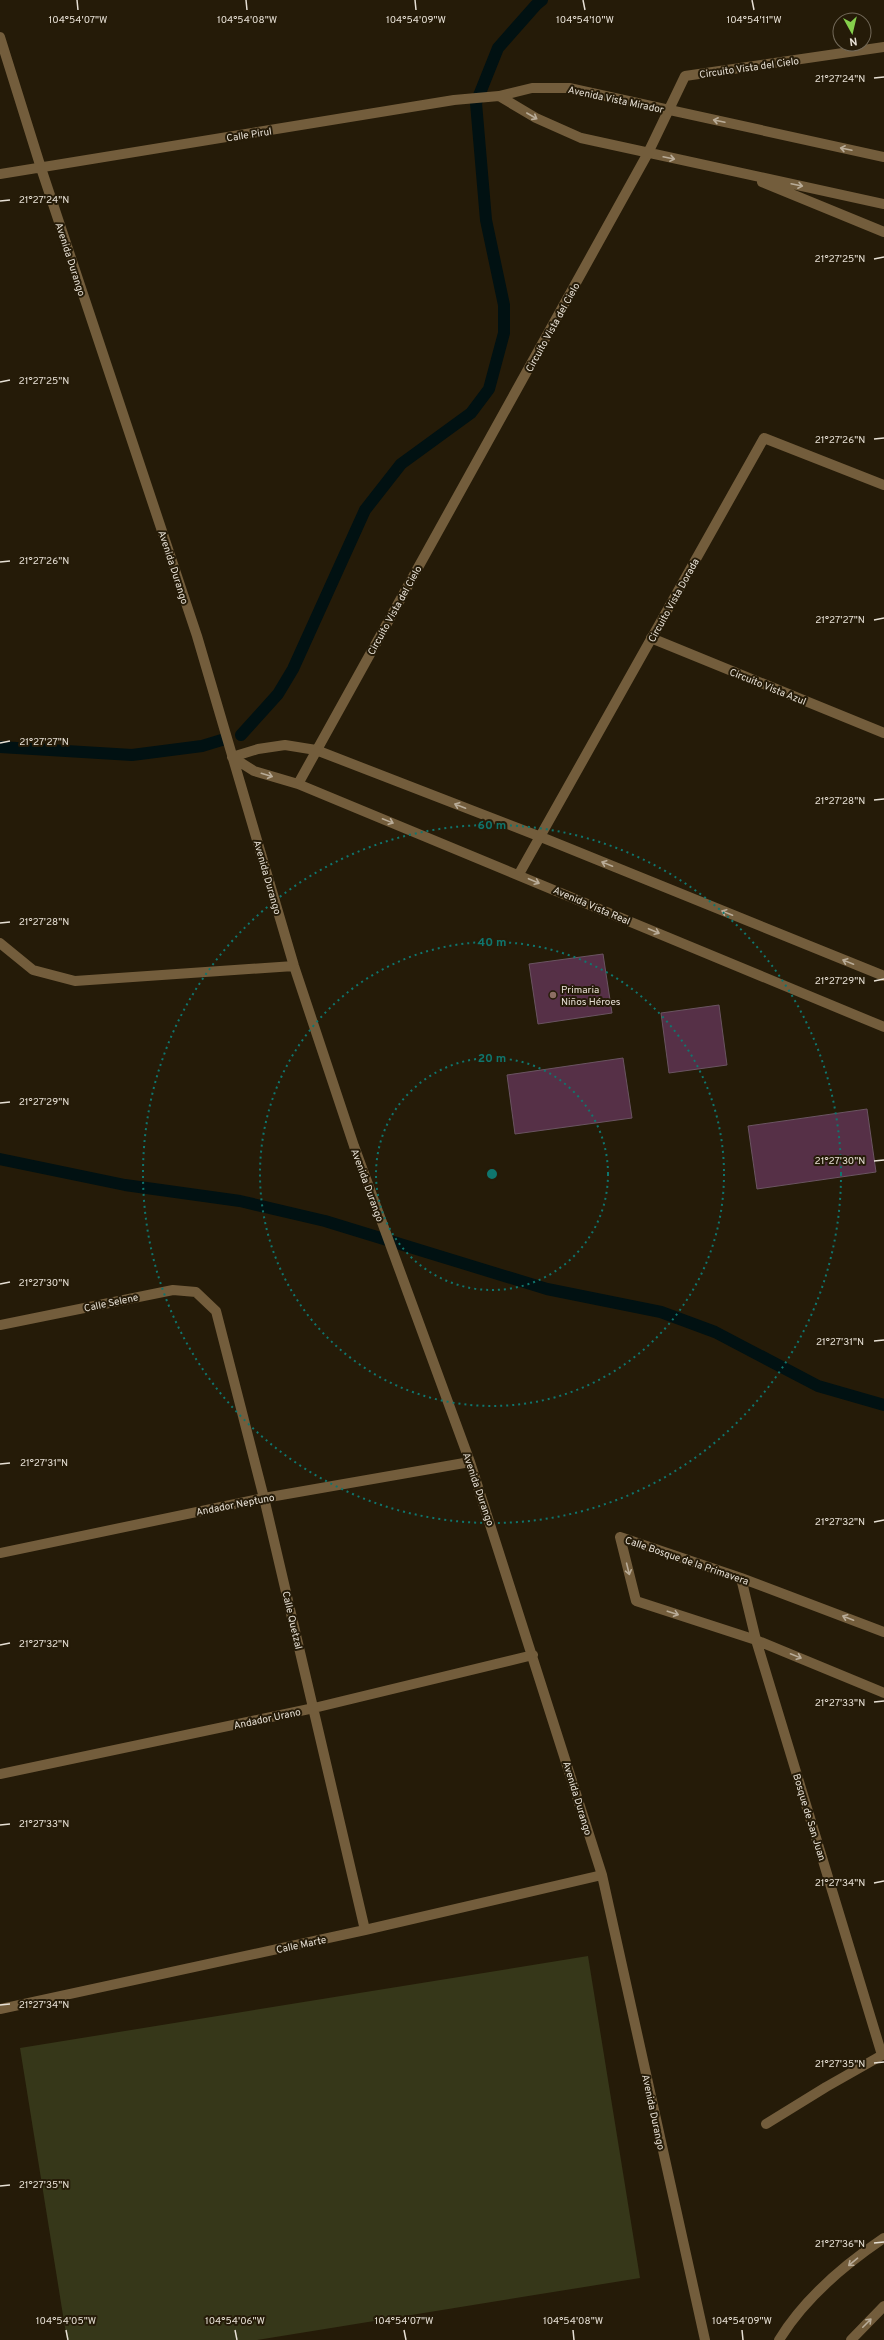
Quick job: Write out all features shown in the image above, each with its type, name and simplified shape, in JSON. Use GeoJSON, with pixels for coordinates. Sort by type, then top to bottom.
{"type":"FeatureCollection","features":[{"type":"Feature","properties":{"kind":"street","name":"Avenida Durango"},"geometry":{"type":"LineString","coordinates":[[0,37],[41,168],[197,636],[294,966],[354,1146],[470,1462],[533,1655],[602,1875],[704,2340]]}},
{"type":"Feature","properties":{"kind":"street","name":"Circuito Vista del Cielo"},"geometry":{"type":"LineString","coordinates":[[316,750],[648,153],[685,76],[884,48]]}},
{"type":"Feature","properties":{"kind":"street","name":"Avenida Vista Mirador"},"geometry":{"type":"LineString","coordinates":[[499,96],[532,88],[569,88],[884,157]]}},
{"type":"Feature","properties":{"kind":"street","name":"Calle Pirul"},"geometry":{"type":"LineString","coordinates":[[0,174],[454,100],[499,96]]}},
{"type":"Feature","properties":{"kind":"street"},"geometry":{"type":"LineString","coordinates":[[499,96],[536,118],[581,138],[884,204]]}},
{"type":"Feature","properties":{"kind":"street"},"geometry":{"type":"LineString","coordinates":[[735,172],[884,232]]}},
{"type":"Feature","properties":{"kind":"street","name":"Circuito Vista Dorada"},"geometry":{"type":"LineString","coordinates":[[519,874],[764,438],[884,485]]}},
{"type":"Feature","properties":{"kind":"street","name":"Circuito Vista Azul"},"geometry":{"type":"LineString","coordinates":[[651,638],[884,733]]}},
{"type":"Feature","properties":{"kind":"street"},"geometry":{"type":"LineString","coordinates":[[232,757],[258,749],[285,745],[316,750],[541,837],[884,976]]}},
{"type":"Feature","properties":{"kind":"street"},"geometry":{"type":"LineString","coordinates":[[298,784],[316,750]]}},
{"type":"Feature","properties":{"kind":"street","name":"Avenida Vista Real"},"geometry":{"type":"LineString","coordinates":[[232,757],[254,770],[298,784],[519,874],[884,1027]]}},
{"type":"Feature","properties":{"kind":"street"},"geometry":{"type":"LineString","coordinates":[[0,943],[33,970],[75,981],[294,966]]}},
{"type":"Feature","properties":{"kind":"street","name":"Calle Selene"},"geometry":{"type":"LineString","coordinates":[[0,1325],[173,1290],[196,1292],[216,1311]]}},
{"type":"Feature","properties":{"kind":"street","name":"Calle Quetzal"},"geometry":{"type":"LineString","coordinates":[[216,1311],[264,1498],[365,1930]]}},
{"type":"Feature","properties":{"kind":"street","name":"Andador Neptuno"},"geometry":{"type":"LineString","coordinates":[[0,1552],[264,1498],[470,1462]]}},
{"type":"Feature","properties":{"kind":"street","name":"Calle Bosque de la Primavera"},"geometry":{"type":"LineString","coordinates":[[884,1632],[741,1578],[620,1538],[636,1602],[756,1640],[884,1693]]}},
{"type":"Feature","properties":{"kind":"street","name":"Bosque de San Juan"},"geometry":{"type":"LineString","coordinates":[[741,1578],[756,1640],[883,2054]]}},
{"type":"Feature","properties":{"kind":"street","name":"Andador Urano"},"geometry":{"type":"LineString","coordinates":[[0,1774],[314,1708],[533,1655]]}},
{"type":"Feature","properties":{"kind":"street","name":"Calle Marte"},"geometry":{"type":"LineString","coordinates":[[0,2009],[365,1930],[602,1875]]}},
{"type":"Feature","properties":{"kind":"street"},"geometry":{"type":"LineString","coordinates":[[766,2124],[883,2054]]}},
{"type":"Feature","properties":{"kind":"street"},"geometry":{"type":"LineString","coordinates":[[779,2340],[792,2319],[829,2282],[884,2238]]}},
{"type":"Feature","properties":{"kind":"street"},"geometry":{"type":"LineString","coordinates":[[851,2340],[884,2306]]}},
{"type":"Feature","properties":{"kind":"green space"},"geometry":{"type":"Polygon","coordinates":[[[588,1956],[640,2278],[257,2340],[67,2340],[20,2048],[588,1956]]]}},
{"type":"Feature","properties":{"kind":"building"},"geometry":{"type":"Polygon","coordinates":[[[603,954],[612,1013],[538,1024],[529,964],[603,954]]]}},
{"type":"Feature","properties":{"kind":"building"},"geometry":{"type":"Polygon","coordinates":[[[719,1005],[727,1065],[669,1073],[661,1013],[719,1005]]]}},
{"type":"Feature","properties":{"kind":"building"},"geometry":{"type":"Polygon","coordinates":[[[623,1058],[632,1118],[515,1134],[507,1075],[623,1058]]]}},
{"type":"Feature","properties":{"kind":"building"},"geometry":{"type":"Polygon","coordinates":[[[867,1109],[876,1172],[757,1189],[748,1126],[867,1109]]]}},
{"type":"Feature","properties":{"kind":"waterway"},"geometry":{"type":"LineString","coordinates":[[241,735],[278,694],[293,669],[365,510],[401,464],[471,413],[489,389],[504,333],[504,305],[486,220],[476,103],[498,48],[542,0]]}},
{"type":"Feature","properties":{"kind":"waterway"},"geometry":{"type":"LineString","coordinates":[[0,747],[132,755],[202,746],[225,739]]}},
{"type":"Feature","properties":{"kind":"waterway"},"geometry":{"type":"LineString","coordinates":[[0,1159],[125,1185],[240,1201],[325,1221],[547,1289],[661,1312],[715,1332],[818,1386],[884,1405]]}},
{"type":"Feature","properties":{"kind":"place","name":"Primaria Niños Héroes"},"geometry":{"type":"Point","coordinates":[553,995]}}]}
